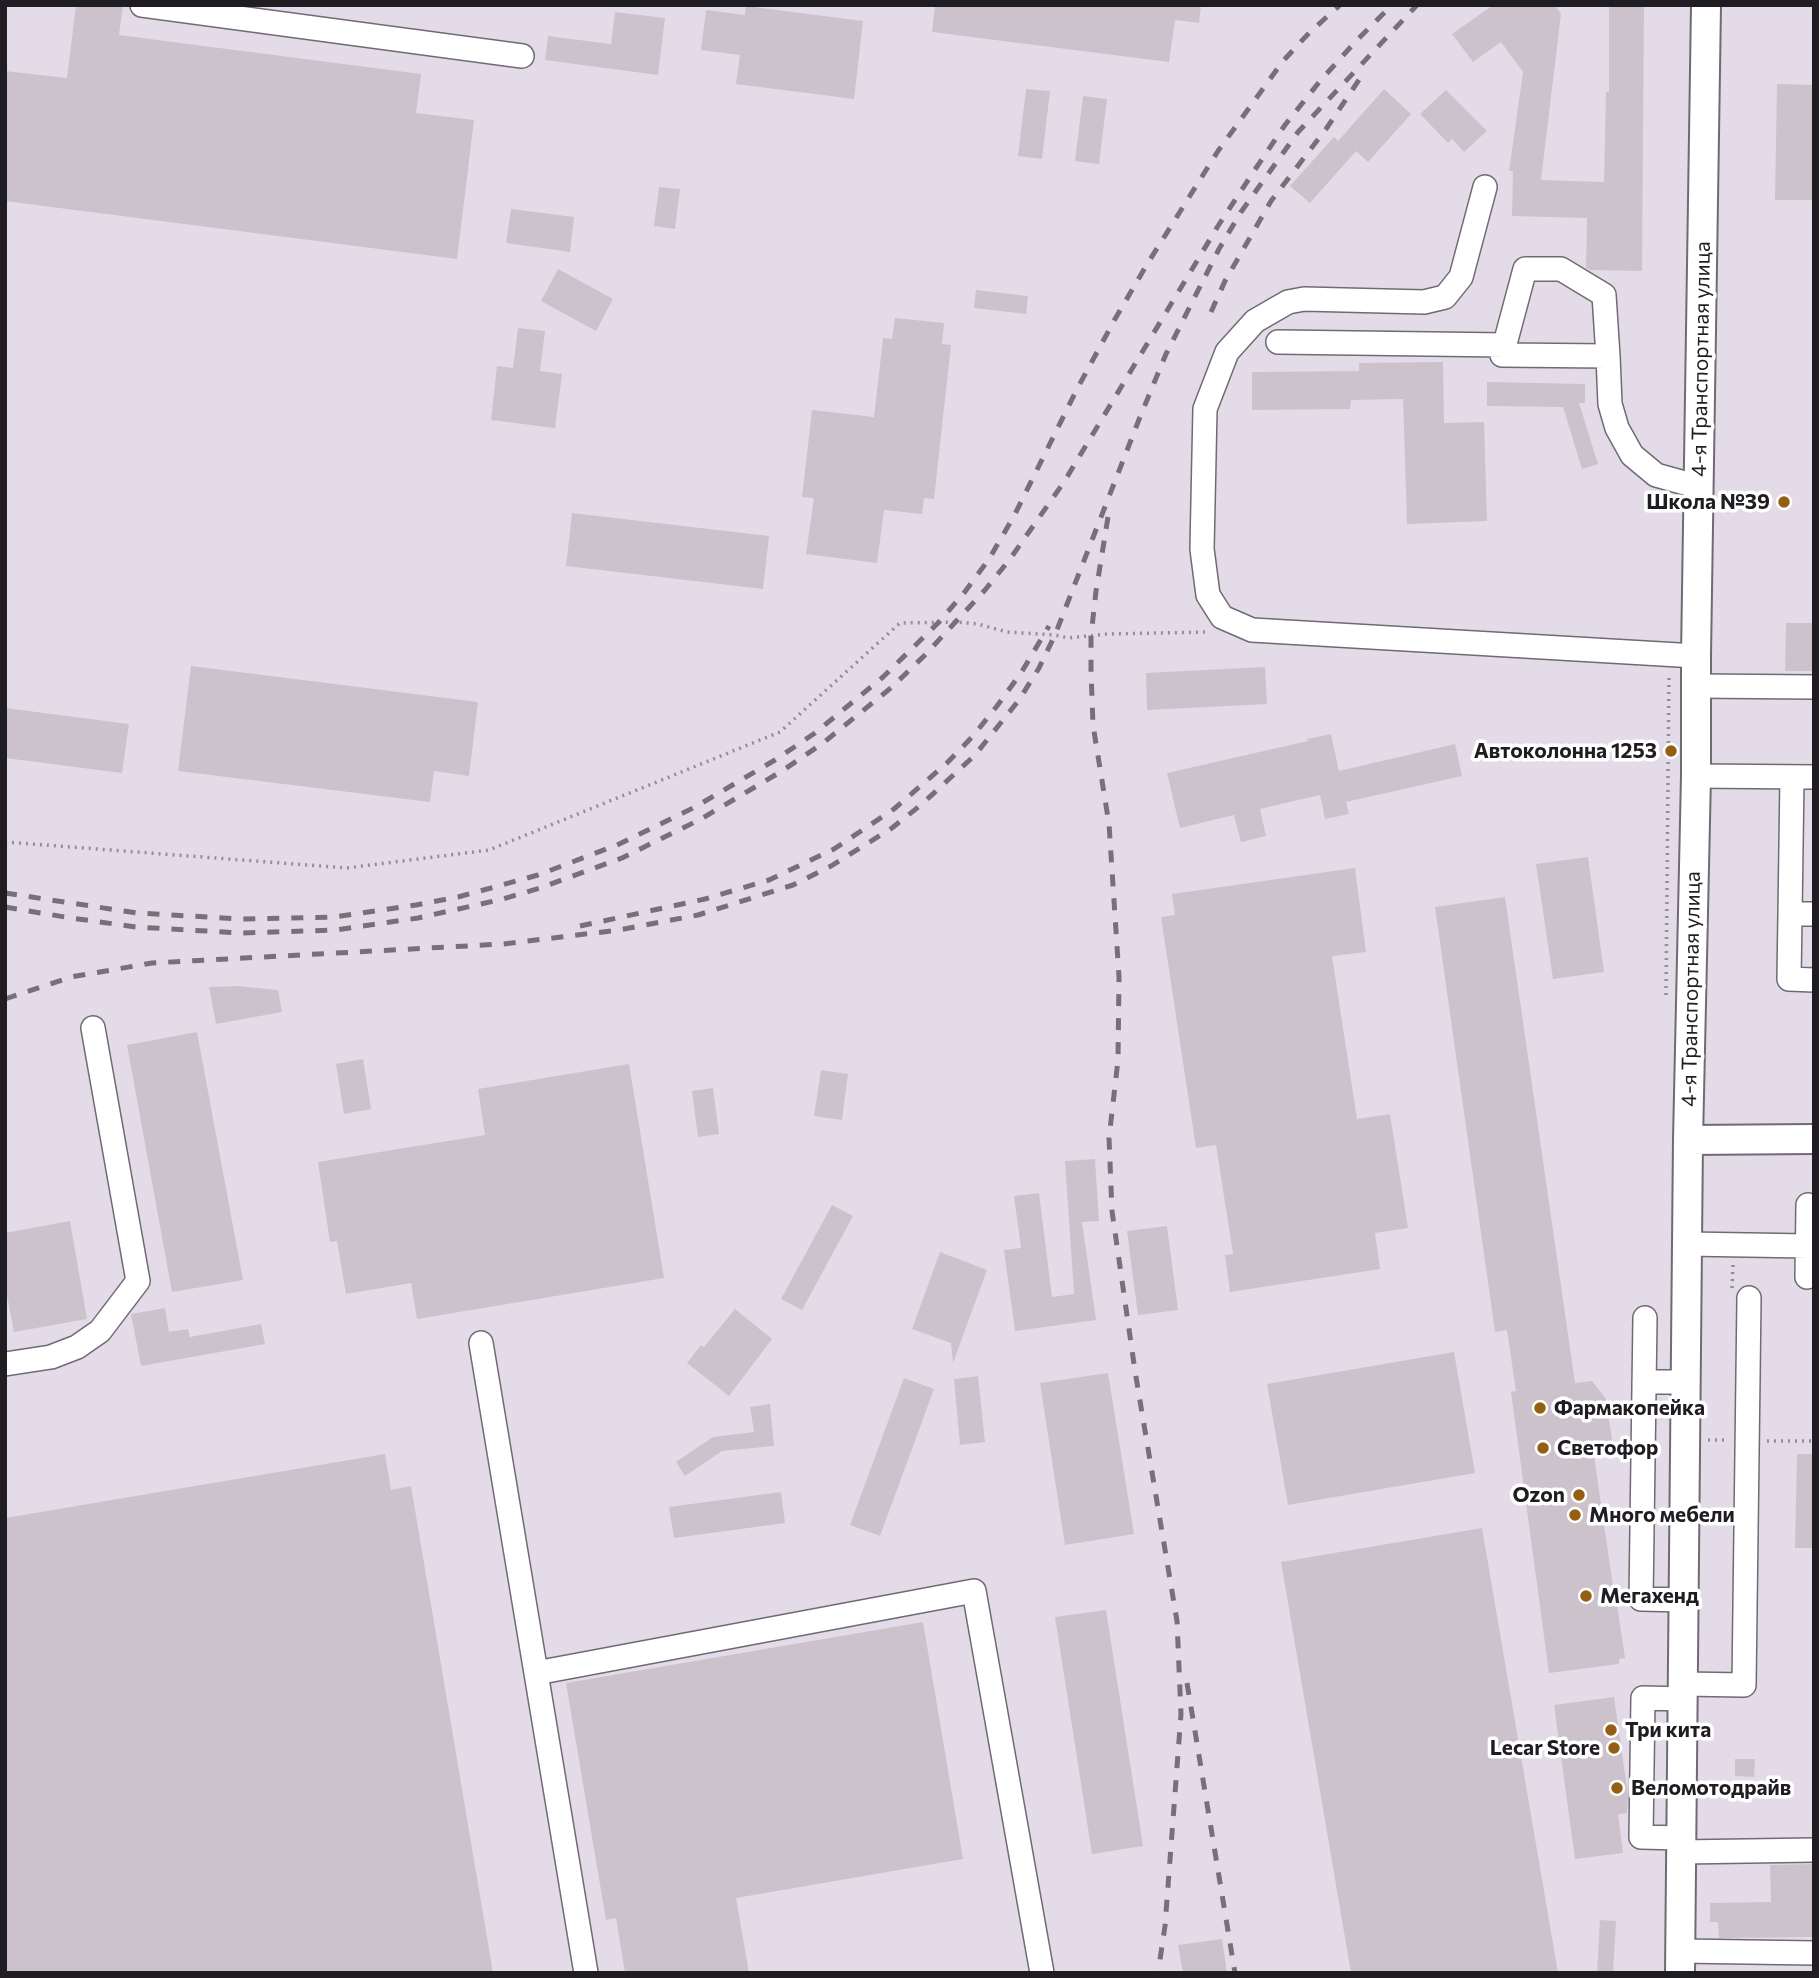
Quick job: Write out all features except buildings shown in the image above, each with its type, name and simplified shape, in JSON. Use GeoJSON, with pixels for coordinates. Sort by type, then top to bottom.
{"type":"FeatureCollection","features":[{"type":"Feature","properties":{"kind":"main road","name":"4-я Транспортная улица"},"geometry":{"type":"LineString","coordinates":[[1680,1962],[1688,1140],[1696,776],[1696,686],[1683,655],[1699,487],[1706,5]]}},
{"type":"Feature","properties":{"kind":"main road"},"geometry":{"type":"LineString","coordinates":[[1688,1140],[1814,1139]]}},
{"type":"Feature","properties":{"kind":"street"},"geometry":{"type":"LineString","coordinates":[[142,5],[522,56]]}},
{"type":"Feature","properties":{"kind":"street"},"geometry":{"type":"LineString","coordinates":[[1485,187],[1461,277],[1445,297],[1424,302],[1304,299],[1288,302],[1255,321],[1227,352],[1205,409],[1202,549],[1208,595],[1222,617],[1252,631],[1683,655]]}},
{"type":"Feature","properties":{"kind":"street"},"geometry":{"type":"LineString","coordinates":[[1608,356],[1502,355],[1525,270],[1560,269],[1605,295],[1608,356],[1610,404],[1617,428],[1632,455],[1656,475],[1699,487]]}},
{"type":"Feature","properties":{"kind":"street"},"geometry":{"type":"LineString","coordinates":[[1278,342],[1505,345]]}},
{"type":"Feature","properties":{"kind":"street"},"geometry":{"type":"LineString","coordinates":[[1696,686],[1814,687]]}},
{"type":"Feature","properties":{"kind":"street"},"geometry":{"type":"LineString","coordinates":[[1696,776],[1803,777],[1790,914],[1789,979],[1814,980]]}},
{"type":"Feature","properties":{"kind":"street"},"geometry":{"type":"LineString","coordinates":[[1790,914],[1814,914]]}},
{"type":"Feature","properties":{"kind":"street"},"geometry":{"type":"LineString","coordinates":[[5,1364],[51,1357],[77,1347],[100,1331],[138,1281],[93,1028]]}},
{"type":"Feature","properties":{"kind":"street"},"geometry":{"type":"LineString","coordinates":[[1807,1277],[1808,1205]]}},
{"type":"Feature","properties":{"kind":"street"},"geometry":{"type":"LineString","coordinates":[[1687,1244],[1808,1246]]}},
{"type":"Feature","properties":{"kind":"street"},"geometry":{"type":"LineString","coordinates":[[1740,1300],[1744,1685],[1643,1698],[1641,1837],[1681,1845],[1814,1850]]}},
{"type":"Feature","properties":{"kind":"street"},"geometry":{"type":"LineString","coordinates":[[1645,1318],[1641,1599],[1684,1600]]}},
{"type":"Feature","properties":{"kind":"street"},"geometry":{"type":"LineString","coordinates":[[481,1343],[586,1973]]}},
{"type":"Feature","properties":{"kind":"street"},"geometry":{"type":"LineString","coordinates":[[1644,1382],[1686,1382]]}},
{"type":"Feature","properties":{"kind":"street"},"geometry":{"type":"LineString","coordinates":[[536,1673],[974,1591],[1041,1973]]}},
{"type":"Feature","properties":{"kind":"street"},"geometry":{"type":"LineString","coordinates":[[1680,1962],[1814,1953]]}},
{"type":"Feature","properties":{"kind":"path"},"geometry":{"type":"LineString","coordinates":[[5,842],[347,868],[489,850],[780,732],[900,622],[957,622],[978,624],[1007,632],[1068,638],[1107,634],[1213,632]]}},
{"type":"Feature","properties":{"kind":"path"},"geometry":{"type":"LineString","coordinates":[[1666,1002],[1683,655]]}},
{"type":"Feature","properties":{"kind":"path"},"geometry":{"type":"LineString","coordinates":[[1733,1245],[1740,1300]]}},
{"type":"Feature","properties":{"kind":"path"},"geometry":{"type":"LineString","coordinates":[[1685,1440],[1730,1440]]}},
{"type":"Feature","properties":{"kind":"railway"},"geometry":{"type":"LineString","coordinates":[[5,893],[137,913],[242,919],[334,917],[416,905],[458,897],[538,875],[617,845],[695,807],[775,760],[815,733],[883,677],[938,623],[964,593],[989,559],[1014,516],[1115,319],[1218,151],[1283,61],[1340,5]]}},
{"type":"Feature","properties":{"kind":"railway"},"geometry":{"type":"LineString","coordinates":[[5,907],[136,927],[241,933],[336,930],[418,918],[503,899],[622,858],[701,819],[782,771],[823,743],[892,687],[985,590],[1010,559],[1064,482],[1218,226],[1285,125],[1320,81],[1392,5]]}},
{"type":"Feature","properties":{"kind":"railway"},"geometry":{"type":"LineString","coordinates":[[5,999],[71,977],[152,963],[503,944],[619,930],[698,915],[793,885],[831,866],[892,828],[975,755],[1019,700],[1055,635],[1166,354],[1219,249],[1241,212],[1298,132],[1417,5]]}},
{"type":"Feature","properties":{"kind":"railway"},"geometry":{"type":"LineString","coordinates":[[1211,312],[1225,281],[1271,201],[1326,129],[1363,74]]}},
{"type":"Feature","properties":{"kind":"railway"},"geometry":{"type":"LineString","coordinates":[[1108,517],[1091,636],[1091,671],[1093,725],[1109,824],[1119,977],[1118,1060],[1109,1138],[1112,1211],[1135,1371],[1177,1621],[1181,1714],[1165,1926],[1158,1973]]}},
{"type":"Feature","properties":{"kind":"railway"},"geometry":{"type":"LineString","coordinates":[[580,926],[705,899],[769,880],[834,849],[894,809],[947,763],[997,706],[1021,673],[1049,626]]}},
{"type":"Feature","properties":{"kind":"railway"},"geometry":{"type":"LineString","coordinates":[[1187,1683],[1235,1973]]}},
{"type":"Feature","properties":{"kind":"place","name":"Школа №39"},"geometry":{"type":"Point","coordinates":[1784,502]}},
{"type":"Feature","properties":{"kind":"place","name":"Автоколонна 1253"},"geometry":{"type":"Point","coordinates":[1671,751]}},
{"type":"Feature","properties":{"kind":"place","name":"Фармакопейка"},"geometry":{"type":"Point","coordinates":[1540,1408]}},
{"type":"Feature","properties":{"kind":"place","name":"Светофор"},"geometry":{"type":"Point","coordinates":[1543,1448]}},
{"type":"Feature","properties":{"kind":"place","name":"Ozon"},"geometry":{"type":"Point","coordinates":[1579,1495]}},
{"type":"Feature","properties":{"kind":"place","name":"Много мебели"},"geometry":{"type":"Point","coordinates":[1575,1515]}},
{"type":"Feature","properties":{"kind":"place","name":"Мегахенд"},"geometry":{"type":"Point","coordinates":[1586,1596]}},
{"type":"Feature","properties":{"kind":"place","name":"Три кита"},"geometry":{"type":"Point","coordinates":[1611,1730]}},
{"type":"Feature","properties":{"kind":"place","name":"Lecar Store"},"geometry":{"type":"Point","coordinates":[1614,1748]}},
{"type":"Feature","properties":{"kind":"place","name":"Веломотодрайв"},"geometry":{"type":"Point","coordinates":[1617,1788]}}]}
